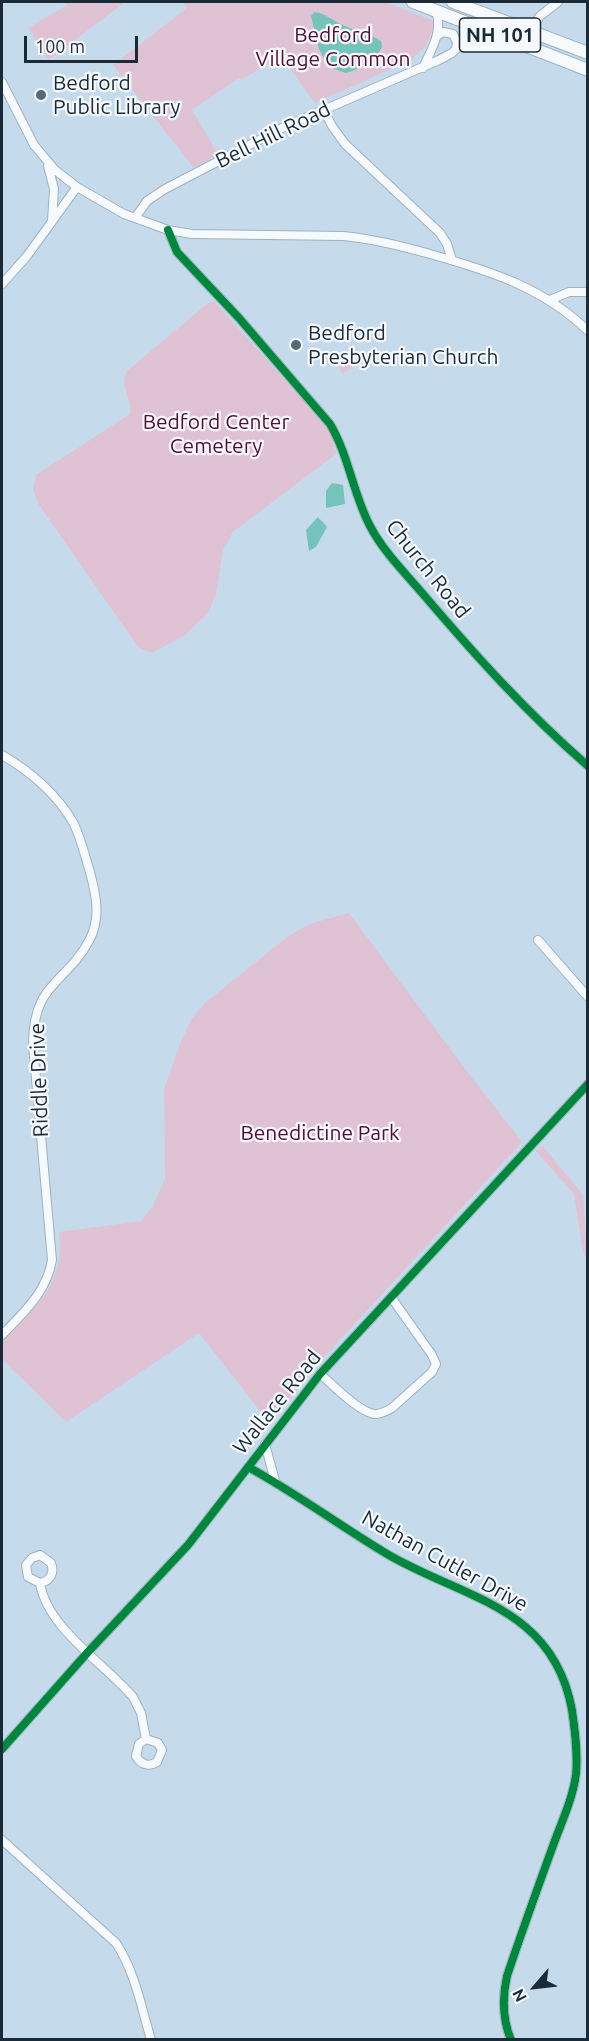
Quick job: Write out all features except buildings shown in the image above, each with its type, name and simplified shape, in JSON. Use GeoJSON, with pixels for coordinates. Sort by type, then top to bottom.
{"type":"FeatureCollection","features":[{"type":"Feature","properties":{"kind":"highway","name":"NH 101"},"geometry":{"type":"LineString","coordinates":[[412,2],[588,70]]}},
{"type":"Feature","properties":{"kind":"highway","name":"NH 101"},"geometry":{"type":"LineString","coordinates":[[453,2],[588,53]]}},
{"type":"Feature","properties":{"kind":"street"},"geometry":{"type":"LineString","coordinates":[[522,44],[540,16],[558,2]]}},
{"type":"Feature","properties":{"kind":"street"},"geometry":{"type":"LineString","coordinates":[[423,68],[437,36],[439,26],[435,9]]}},
{"type":"Feature","properties":{"kind":"street","name":"Bell Hill Road"},"geometry":{"type":"LineString","coordinates":[[135,218],[147,201],[165,189],[282,128],[423,68],[456,49],[458,42],[453,34],[442,32],[437,36]]}},
{"type":"Feature","properties":{"kind":"street"},"geometry":{"type":"LineString","coordinates":[[2,82],[34,145],[46,160],[77,187],[111,208],[168,230],[192,234],[318,234],[364,238],[452,260],[505,277],[550,300],[588,331]]}},
{"type":"Feature","properties":{"kind":"street"},"geometry":{"type":"LineString","coordinates":[[323,109],[345,144],[440,233],[450,250],[452,260]]}},
{"type":"Feature","properties":{"kind":"street"},"geometry":{"type":"LineString","coordinates":[[46,160],[54,189],[52,222]]}},
{"type":"Feature","properties":{"kind":"street"},"geometry":{"type":"LineString","coordinates":[[2,284],[27,256],[77,187]]}},
{"type":"Feature","properties":{"kind":"street","name":"Church Road"},"geometry":{"type":"LineString","coordinates":[[168,230],[177,252],[239,318],[330,424],[340,442],[362,510],[379,542],[514,698],[588,766]]}},
{"type":"Feature","properties":{"kind":"street"},"geometry":{"type":"LineString","coordinates":[[550,300],[569,292],[588,292]]}},
{"type":"Feature","properties":{"kind":"street","name":"Riddle Drive"},"geometry":{"type":"LineString","coordinates":[[2,755],[41,783],[65,809],[81,842],[93,885],[97,911],[94,929],[87,945],[46,992],[35,1017],[33,1049],[52,1260],[48,1278],[39,1294],[2,1335]]}},
{"type":"Feature","properties":{"kind":"street"},"geometry":{"type":"LineString","coordinates":[[538,940],[588,997]]}},
{"type":"Feature","properties":{"kind":"street","name":"Wallace Road"},"geometry":{"type":"LineString","coordinates":[[2,1749],[88,1652],[188,1545],[320,1374],[588,1084]]}},
{"type":"Feature","properties":{"kind":"street"},"geometry":{"type":"LineString","coordinates":[[320,1374],[360,1406],[375,1414],[392,1408],[432,1372],[435,1364],[432,1355],[391,1297]]}},
{"type":"Feature","properties":{"kind":"street"},"geometry":{"type":"LineString","coordinates":[[265,1444],[275,1481]]}},
{"type":"Feature","properties":{"kind":"street","name":"Nathan Cutler Drive"},"geometry":{"type":"LineString","coordinates":[[248,1467],[275,1481],[386,1553],[506,1611],[534,1634],[551,1654],[563,1678],[576,1738],[576,1774],[564,1816],[507,1976],[503,1993],[503,2011],[506,2029],[511,2040]]}},
{"type":"Feature","properties":{"kind":"street"},"geometry":{"type":"LineString","coordinates":[[40,1583],[43,1599],[52,1614],[133,1697],[141,1713],[146,1739]]}},
{"type":"Feature","properties":{"kind":"street"},"geometry":{"type":"LineString","coordinates":[[2,1840],[116,1943],[132,1974],[151,2040]]}},
{"type":"Feature","properties":{"kind":"green space"},"geometry":{"type":"Polygon","coordinates":[[[65,2],[125,2],[49,60],[28,28],[67,5],[65,2]]]}},
{"type":"Feature","properties":{"kind":"green space","name":"Bedford Village Common"},"geometry":{"type":"Polygon","coordinates":[[[182,2],[385,2],[437,22],[425,47],[411,60],[315,103],[281,56],[241,80],[239,78],[192,110],[218,154],[194,168],[113,65],[187,8],[182,2]]]}},
{"type":"Feature","properties":{"kind":"green space","name":"Bedford Center Cemetery"},"geometry":{"type":"Polygon","coordinates":[[[214,301],[320,419],[332,436],[336,454],[233,532],[223,550],[216,594],[208,613],[184,636],[151,653],[138,647],[39,505],[33,490],[36,475],[130,414],[130,403],[124,382],[127,371],[208,303],[214,301]]]}},
{"type":"Feature","properties":{"kind":"green space"},"geometry":{"type":"Polygon","coordinates":[[[334,350],[353,366],[343,374],[336,362],[329,365],[324,356],[334,350]]]}},
{"type":"Feature","properties":{"kind":"green space","name":"Benedictine Park"},"geometry":{"type":"Polygon","coordinates":[[[349,913],[522,1142],[316,1366],[270,1424],[199,1333],[66,1422],[2,1359],[2,1341],[37,1305],[53,1281],[60,1251],[59,1232],[141,1221],[153,1206],[165,1179],[164,1090],[179,1046],[191,1020],[206,1002],[287,937],[309,924],[349,913]]]}},
{"type":"Feature","properties":{"kind":"green space"},"geometry":{"type":"Polygon","coordinates":[[[542,1145],[583,1195],[587,1259],[583,1252],[574,1194],[536,1151],[542,1145]]]}},
{"type":"Feature","properties":{"kind":"shaded area"},"geometry":{"type":"Polygon","coordinates":[[[314,12],[381,41],[382,47],[378,54],[355,70],[346,73],[329,67],[319,49],[311,16],[314,12]]]}},
{"type":"Feature","properties":{"kind":"shaded area"},"geometry":{"type":"Polygon","coordinates":[[[332,483],[343,485],[345,504],[326,508],[326,491],[332,483]]]}},
{"type":"Feature","properties":{"kind":"shaded area"},"geometry":{"type":"Polygon","coordinates":[[[318,517],[327,527],[316,547],[309,551],[306,530],[318,517]]]}},
{"type":"Feature","properties":{"kind":"cycle path"},"geometry":{"type":"LineString","coordinates":[[168,230],[177,252],[239,318],[330,424],[342,449],[364,514],[388,553],[502,683],[588,766]]}},
{"type":"Feature","properties":{"kind":"cycle path"},"geometry":{"type":"LineString","coordinates":[[2,1749],[88,1652],[188,1545],[320,1374],[588,1084]]}},
{"type":"Feature","properties":{"kind":"cycle path"},"geometry":{"type":"LineString","coordinates":[[248,1467],[387,1554],[501,1610],[525,1627],[546,1648],[562,1675],[572,1710],[576,1774],[567,1809],[507,1976],[504,2008],[511,2040]]}},
{"type":"Feature","properties":{"kind":"place","name":"Bedford Public Library"},"geometry":{"type":"Point","coordinates":[41,95]}},
{"type":"Feature","properties":{"kind":"place","name":"Bedford Presbyterian Church"},"geometry":{"type":"Point","coordinates":[296,345]}}]}
